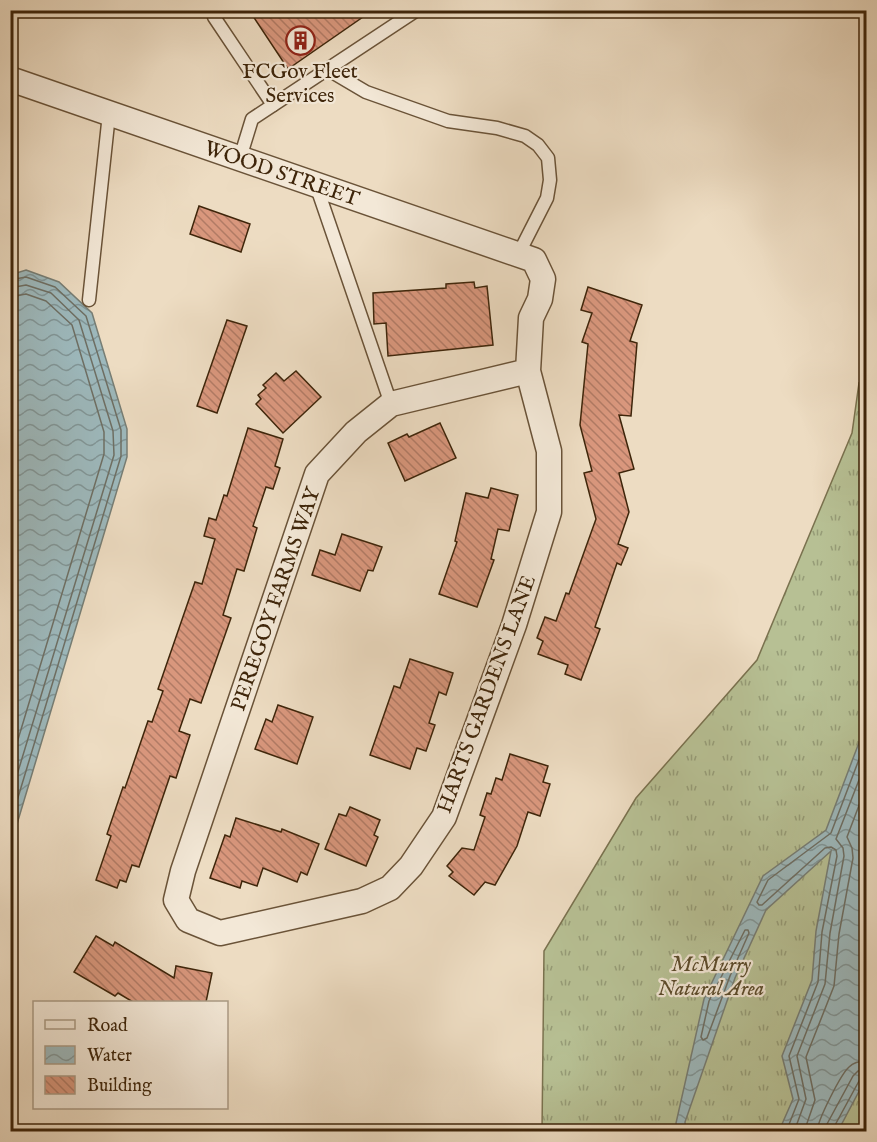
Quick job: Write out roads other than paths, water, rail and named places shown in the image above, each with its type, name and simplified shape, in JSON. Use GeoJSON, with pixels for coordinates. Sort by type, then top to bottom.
{"type":"FeatureCollection","features":[{"type":"Feature","properties":{"kind":"street","name":"WOOD STREET"},"geometry":{"type":"LineString","coordinates":[[10,80],[534,260],[543,279]]}},
{"type":"Feature","properties":{"kind":"street","name":"HARTS GARDENS LANE"},"geometry":{"type":"LineString","coordinates":[[188,920],[220,933],[362,901],[390,888],[411,866],[444,817],[514,625],[549,512],[549,451],[528,371],[531,318],[540,299],[543,279]]}},
{"type":"Feature","properties":{"kind":"street","name":"PEREGOY FARMS WAY"},"geometry":{"type":"LineString","coordinates":[[188,920],[176,900],[183,871],[317,474],[356,432],[391,404],[528,371]]}},
{"type":"Feature","properties":{"kind":"lane"},"geometry":{"type":"LineString","coordinates":[[214,10],[214,17],[273,105]]}},
{"type":"Feature","properties":{"kind":"lane"},"geometry":{"type":"LineString","coordinates":[[240,158],[252,119],[417,10]]}},
{"type":"Feature","properties":{"kind":"lane"},"geometry":{"type":"LineString","coordinates":[[327,69],[366,92],[448,121],[497,128],[525,136],[538,145],[548,158],[550,180],[547,198],[518,255]]}},
{"type":"Feature","properties":{"kind":"lane"},"geometry":{"type":"LineString","coordinates":[[89,300],[109,114]]}},
{"type":"Feature","properties":{"kind":"lane"},"geometry":{"type":"LineString","coordinates":[[316,185],[391,404]]}},
{"type":"Feature","properties":{"kind":"water"},"geometry":{"type":"Polygon","coordinates":[[[26,270],[59,282],[92,313],[127,429],[127,457],[11,844],[10,275],[26,270]]]}},
{"type":"Feature","properties":{"kind":"water"},"geometry":{"type":"Polygon","coordinates":[[[866,724],[866,1078],[838,1131],[779,1131],[793,1099],[782,1056],[812,980],[816,931],[831,851],[766,910],[735,978],[685,1122],[686,1131],[677,1131],[676,1123],[704,999],[763,876],[826,830],[866,724]]]}},
{"type":"Feature","properties":{"kind":"place","name":"FCGov Fleet Services"},"geometry":{"type":"Point","coordinates":[300,40]}},
{"type":"Feature","properties":{"kind":"park label","name":"McMurry Natural Area"},"geometry":{"type":"Point","coordinates":[711,976]}}]}
